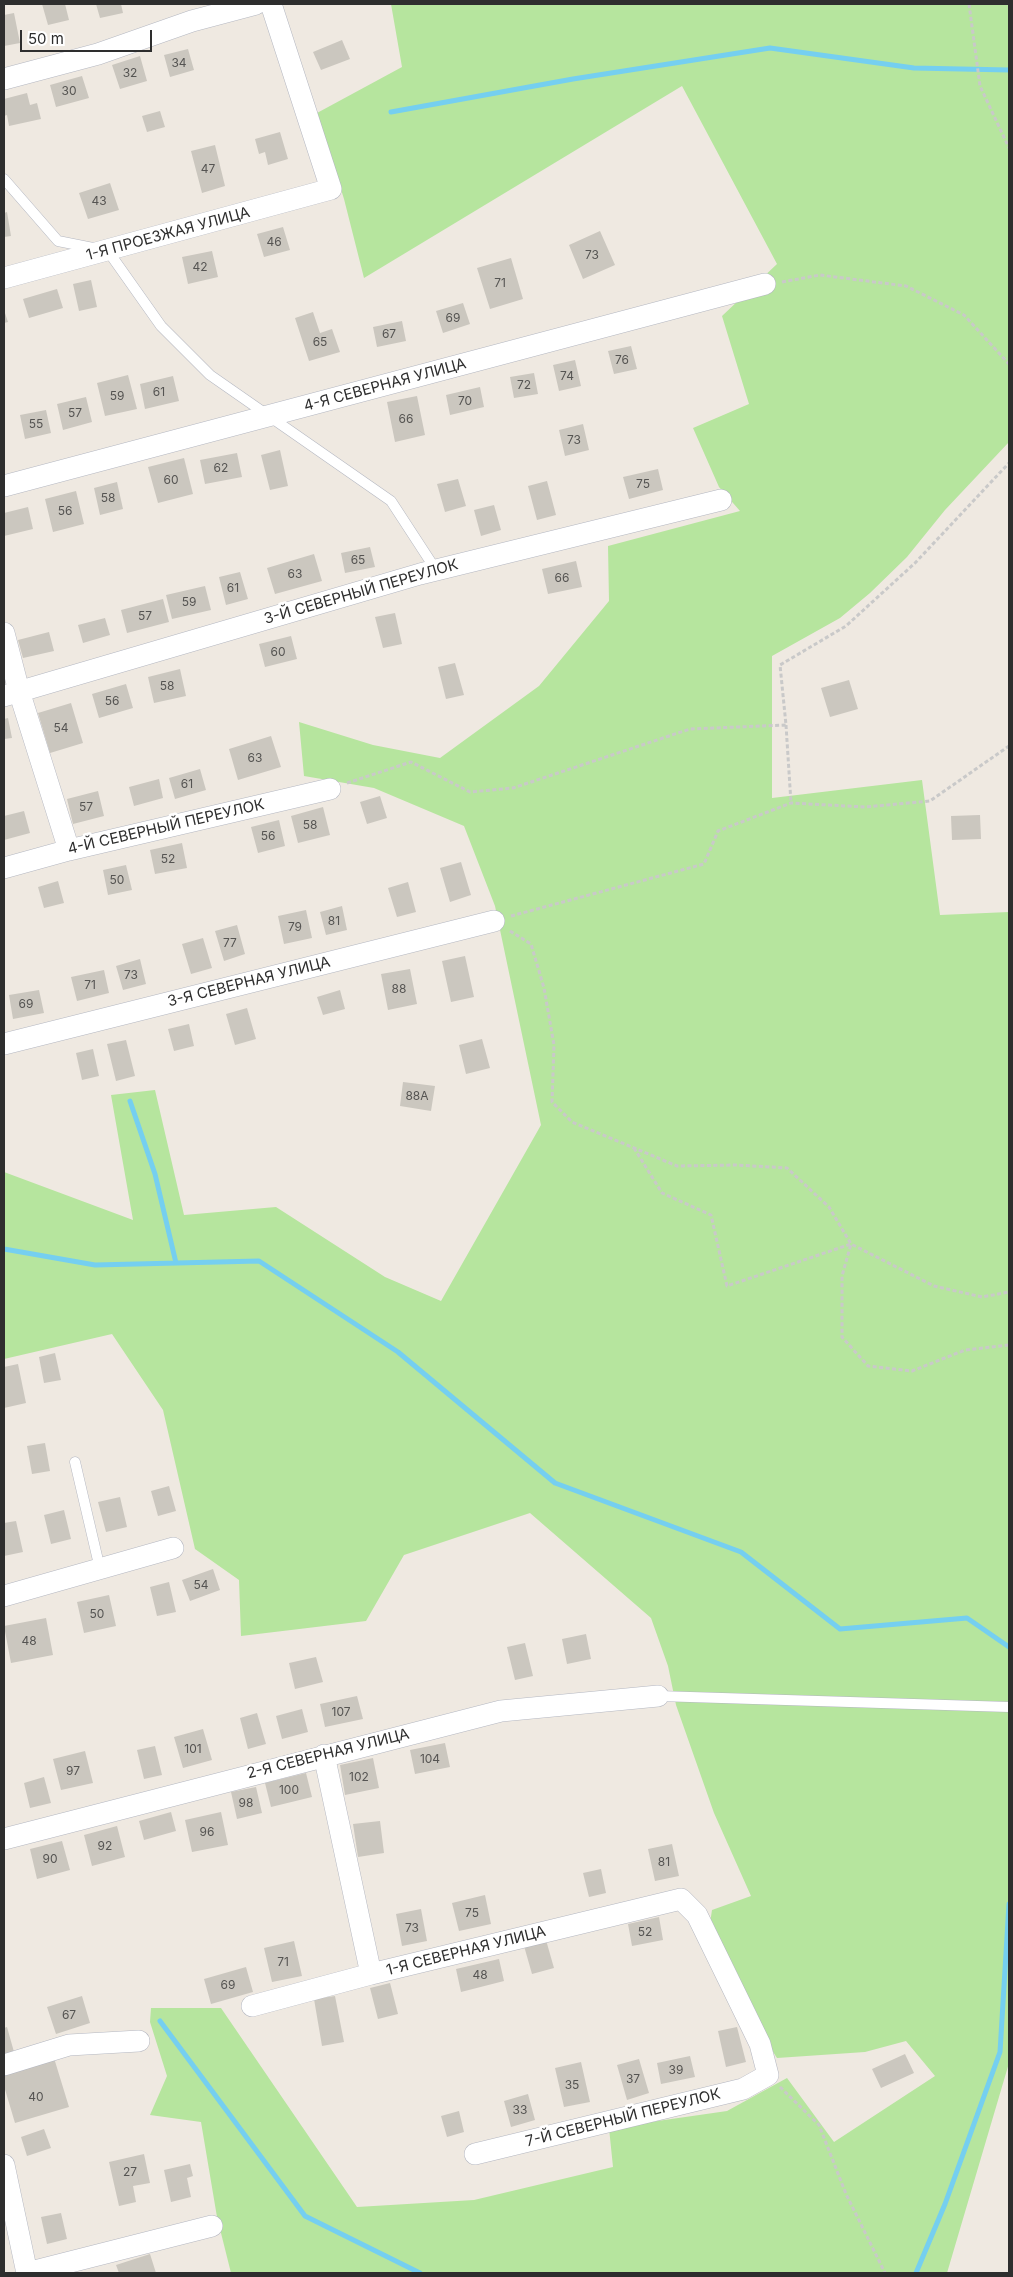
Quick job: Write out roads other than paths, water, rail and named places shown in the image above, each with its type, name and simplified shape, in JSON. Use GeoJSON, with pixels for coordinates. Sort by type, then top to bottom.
{"type":"FeatureCollection","features":[{"type":"Feature","properties":{"kind":"street"},"geometry":{"type":"LineString","coordinates":[[4,79],[98,54],[192,21],[256,4]]}},
{"type":"Feature","properties":{"kind":"street","name":"1-Я ПРОЕЗЖАЯ УЛИЦА"},"geometry":{"type":"LineString","coordinates":[[4,278],[332,189],[271,4]]}},
{"type":"Feature","properties":{"kind":"street","name":"4-Я СЕВЕРНАЯ УЛИЦА"},"geometry":{"type":"LineString","coordinates":[[4,486],[765,284]]}},
{"type":"Feature","properties":{"kind":"street","name":"3-Й СЕВЕРНЫЙ ПЕРЕУЛОК"},"geometry":{"type":"LineString","coordinates":[[12,694],[436,570],[721,500]]}},
{"type":"Feature","properties":{"kind":"street"},"geometry":{"type":"LineString","coordinates":[[4,633],[12,694],[70,850]]}},
{"type":"Feature","properties":{"kind":"street","name":"4-Й СЕВЕРНЫЙ ПЕРЕУЛОК"},"geometry":{"type":"LineString","coordinates":[[4,868],[70,850],[330,789]]}},
{"type":"Feature","properties":{"kind":"street","name":"3-Я СЕВЕРНАЯ УЛИЦА"},"geometry":{"type":"LineString","coordinates":[[4,1044],[494,921]]}},
{"type":"Feature","properties":{"kind":"street"},"geometry":{"type":"LineString","coordinates":[[4,1596],[173,1548]]}},
{"type":"Feature","properties":{"kind":"street","name":"2-Я СЕВЕРНАЯ УЛИЦА"},"geometry":{"type":"LineString","coordinates":[[4,1839],[324,1755],[501,1711],[658,1696]]}},
{"type":"Feature","properties":{"kind":"street"},"geometry":{"type":"LineString","coordinates":[[324,1755],[371,1974]]}},
{"type":"Feature","properties":{"kind":"street","name":"1-Я СЕВЕРНАЯ УЛИЦА"},"geometry":{"type":"LineString","coordinates":[[252,2006],[371,1974],[681,1899],[697,1914],[760,2044],[768,2075]]}},
{"type":"Feature","properties":{"kind":"street"},"geometry":{"type":"LineString","coordinates":[[4,2065],[69,2045],[138,2041]]}},
{"type":"Feature","properties":{"kind":"street","name":"7-Й СЕВЕРНЫЙ ПЕРЕУЛОК"},"geometry":{"type":"LineString","coordinates":[[475,2154],[743,2089],[768,2075]]}},
{"type":"Feature","properties":{"kind":"street"},"geometry":{"type":"LineString","coordinates":[[4,2166],[27,2273],[212,2226]]}},
{"type":"Feature","properties":{"kind":"lane"},"geometry":{"type":"LineString","coordinates":[[4,179],[58,241],[108,251],[161,326],[210,375],[391,501],[436,570]]}},
{"type":"Feature","properties":{"kind":"lane"},"geometry":{"type":"LineString","coordinates":[[75,1462],[100,1569]]}},
{"type":"Feature","properties":{"kind":"lane"},"geometry":{"type":"LineString","coordinates":[[658,1696],[1009,1706]]}},
{"type":"Feature","properties":{"kind":"waterway"},"geometry":{"type":"LineString","coordinates":[[391,112],[573,79],[770,48],[914,68],[1009,70]]}},
{"type":"Feature","properties":{"kind":"waterway"},"geometry":{"type":"LineString","coordinates":[[130,1101],[155,1174],[176,1263]]}},
{"type":"Feature","properties":{"kind":"waterway"},"geometry":{"type":"LineString","coordinates":[[4,1249],[95,1265],[259,1261],[398,1352],[555,1483],[741,1552],[840,1629],[967,1618],[1009,1647]]}},
{"type":"Feature","properties":{"kind":"waterway"},"geometry":{"type":"LineString","coordinates":[[916,2273],[945,2204],[1000,2052],[1009,1904]]}},
{"type":"Feature","properties":{"kind":"waterway"},"geometry":{"type":"LineString","coordinates":[[160,2021],[305,2216],[420,2273]]}}]}
